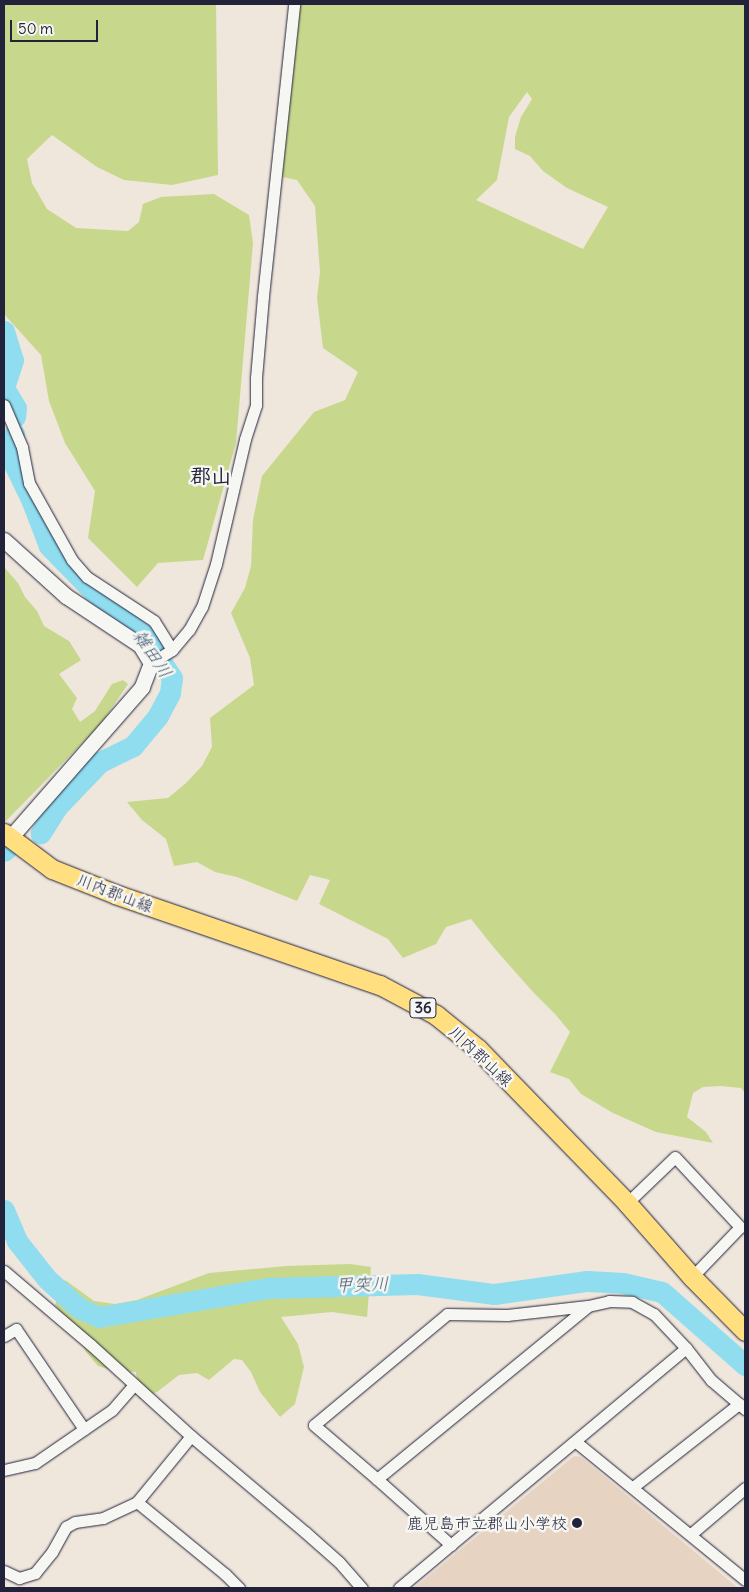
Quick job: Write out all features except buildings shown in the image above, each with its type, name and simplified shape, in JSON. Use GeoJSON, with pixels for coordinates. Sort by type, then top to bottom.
{"type":"FeatureCollection","features":[{"type":"Feature","properties":{"kind":"main road","name":"川内郡山線"},"geometry":{"type":"LineString","coordinates":[[7,835],[52,869],[115,894],[380,985],[436,1015],[478,1049],[627,1203],[692,1277],[745,1331]]}},
{"type":"Feature","properties":{"kind":"street"},"geometry":{"type":"LineString","coordinates":[[7,835],[142,687],[151,662],[172,651],[189,630],[202,606],[216,564],[245,439],[256,405],[256,378],[263,296],[294,4]]}},
{"type":"Feature","properties":{"kind":"street"},"geometry":{"type":"LineString","coordinates":[[4,405],[22,447],[29,483],[72,560],[87,577],[154,621],[172,651]]}},
{"type":"Feature","properties":{"kind":"street"},"geometry":{"type":"LineString","coordinates":[[4,540],[66,596],[140,645],[151,662]]}},
{"type":"Feature","properties":{"kind":"street"},"geometry":{"type":"LineString","coordinates":[[627,1203],[674,1157],[740,1227],[692,1277]]}},
{"type":"Feature","properties":{"kind":"street"},"geometry":{"type":"LineString","coordinates":[[6,1277],[92,1345],[191,1436],[319,1544],[339,1562],[362,1588]]}},
{"type":"Feature","properties":{"kind":"street"},"geometry":{"type":"LineString","coordinates":[[452,1546],[314,1425],[447,1314],[507,1315],[588,1306],[609,1301],[632,1302],[654,1314],[686,1348],[711,1380],[742,1406],[633,1487]]}},
{"type":"Feature","properties":{"kind":"street"},"geometry":{"type":"LineString","coordinates":[[377,1479],[588,1306]]}},
{"type":"Feature","properties":{"kind":"street"},"geometry":{"type":"LineString","coordinates":[[4,1336],[16,1329],[84,1429]]}},
{"type":"Feature","properties":{"kind":"street"},"geometry":{"type":"LineString","coordinates":[[398,1588],[452,1546],[686,1348]]}},
{"type":"Feature","properties":{"kind":"street"},"geometry":{"type":"LineString","coordinates":[[4,1470],[35,1464],[112,1410],[134,1385]]}},
{"type":"Feature","properties":{"kind":"street"},"geometry":{"type":"LineString","coordinates":[[4,1571],[20,1578],[35,1573],[52,1552],[66,1527],[74,1522],[103,1518],[137,1502],[191,1436]]}},
{"type":"Feature","properties":{"kind":"street"},"geometry":{"type":"LineString","coordinates":[[576,1442],[745,1580]]}},
{"type":"Feature","properties":{"kind":"street"},"geometry":{"type":"LineString","coordinates":[[691,1534],[745,1488]]}},
{"type":"Feature","properties":{"kind":"street"},"geometry":{"type":"LineString","coordinates":[[137,1502],[225,1574],[239,1588]]}},
{"type":"Feature","properties":{"kind":"shaded area","name":"鹿児島市立郡山小学校"},"geometry":{"type":"Polygon","coordinates":[[[574,1456],[581,1457],[738,1588],[414,1588],[574,1456]]]}},
{"type":"Feature","properties":{"kind":"green space"},"geometry":{"type":"Polygon","coordinates":[[[4,4],[216,4],[218,175],[172,185],[124,180],[97,167],[52,135],[27,159],[32,183],[47,209],[76,228],[128,231],[139,222],[143,204],[161,197],[214,194],[249,215],[253,243],[236,443],[203,560],[158,563],[137,587],[88,538],[95,491],[65,443],[49,401],[41,355],[4,314],[4,4]]]}},
{"type":"Feature","properties":{"kind":"green space"},"geometry":{"type":"Polygon","coordinates":[[[300,4],[745,4],[745,1093],[741,1088],[721,1086],[703,1087],[693,1093],[687,1117],[706,1132],[713,1143],[656,1132],[613,1113],[581,1094],[569,1079],[550,1072],[570,1032],[495,949],[471,919],[446,927],[436,944],[403,958],[388,939],[319,904],[330,880],[310,875],[297,901],[237,877],[215,872],[197,862],[174,866],[166,839],[142,820],[127,802],[168,798],[186,783],[202,766],[212,747],[210,718],[254,685],[250,658],[231,613],[245,588],[251,566],[253,520],[262,476],[314,412],[345,400],[358,372],[323,348],[317,298],[320,272],[315,206],[297,180],[277,176],[293,45],[300,4]],[[527,92],[509,117],[497,180],[476,200],[583,249],[608,207],[567,188],[543,171],[530,156],[515,149],[515,137],[521,117],[532,99],[527,92]]]}},
{"type":"Feature","properties":{"kind":"green space"},"geometry":{"type":"Polygon","coordinates":[[[4,567],[18,583],[25,597],[37,611],[44,626],[69,641],[81,660],[59,674],[77,698],[72,709],[80,722],[95,711],[112,684],[123,680],[128,684],[101,724],[4,823],[4,567]]]}},
{"type":"Feature","properties":{"kind":"green space"},"geometry":{"type":"Polygon","coordinates":[[[350,1264],[371,1267],[367,1317],[332,1312],[281,1317],[298,1344],[304,1367],[295,1404],[280,1417],[260,1392],[251,1372],[242,1360],[234,1359],[209,1380],[197,1373],[179,1375],[157,1392],[139,1399],[136,1372],[115,1371],[98,1366],[86,1352],[77,1333],[55,1305],[65,1280],[94,1301],[115,1304],[137,1300],[209,1273],[286,1266],[350,1264]]]}},
{"type":"Feature","properties":{"kind":"waterway","name":"雑田川"},"geometry":{"type":"LineString","coordinates":[[4,331],[13,360],[4,388],[16,408],[15,417]]}},
{"type":"Feature","properties":{"kind":"waterway","name":"雑田川"},"geometry":{"type":"LineString","coordinates":[[14,434],[11,458],[31,499],[49,546],[92,590],[143,634],[172,678],[170,693],[158,716],[133,746],[100,762],[57,807],[41,833]]}},
{"type":"Feature","properties":{"kind":"waterway","name":"雑田川"},"geometry":{"type":"LineString","coordinates":[[4,851],[9,846]]}},
{"type":"Feature","properties":{"kind":"waterway","name":"甲突川"},"geometry":{"type":"LineString","coordinates":[[4,1210],[17,1241],[47,1279],[79,1308],[99,1317],[268,1288],[417,1284],[494,1294],[587,1281],[623,1283],[662,1292],[745,1365]]}},
{"type":"Feature","properties":{"kind":"place","name":"鹿児島市立郡山小学校"},"geometry":{"type":"Point","coordinates":[577,1523]}},
{"type":"Feature","properties":{"kind":"district","name":"郡山"},"geometry":{"type":"Point","coordinates":[211,476]}}]}
